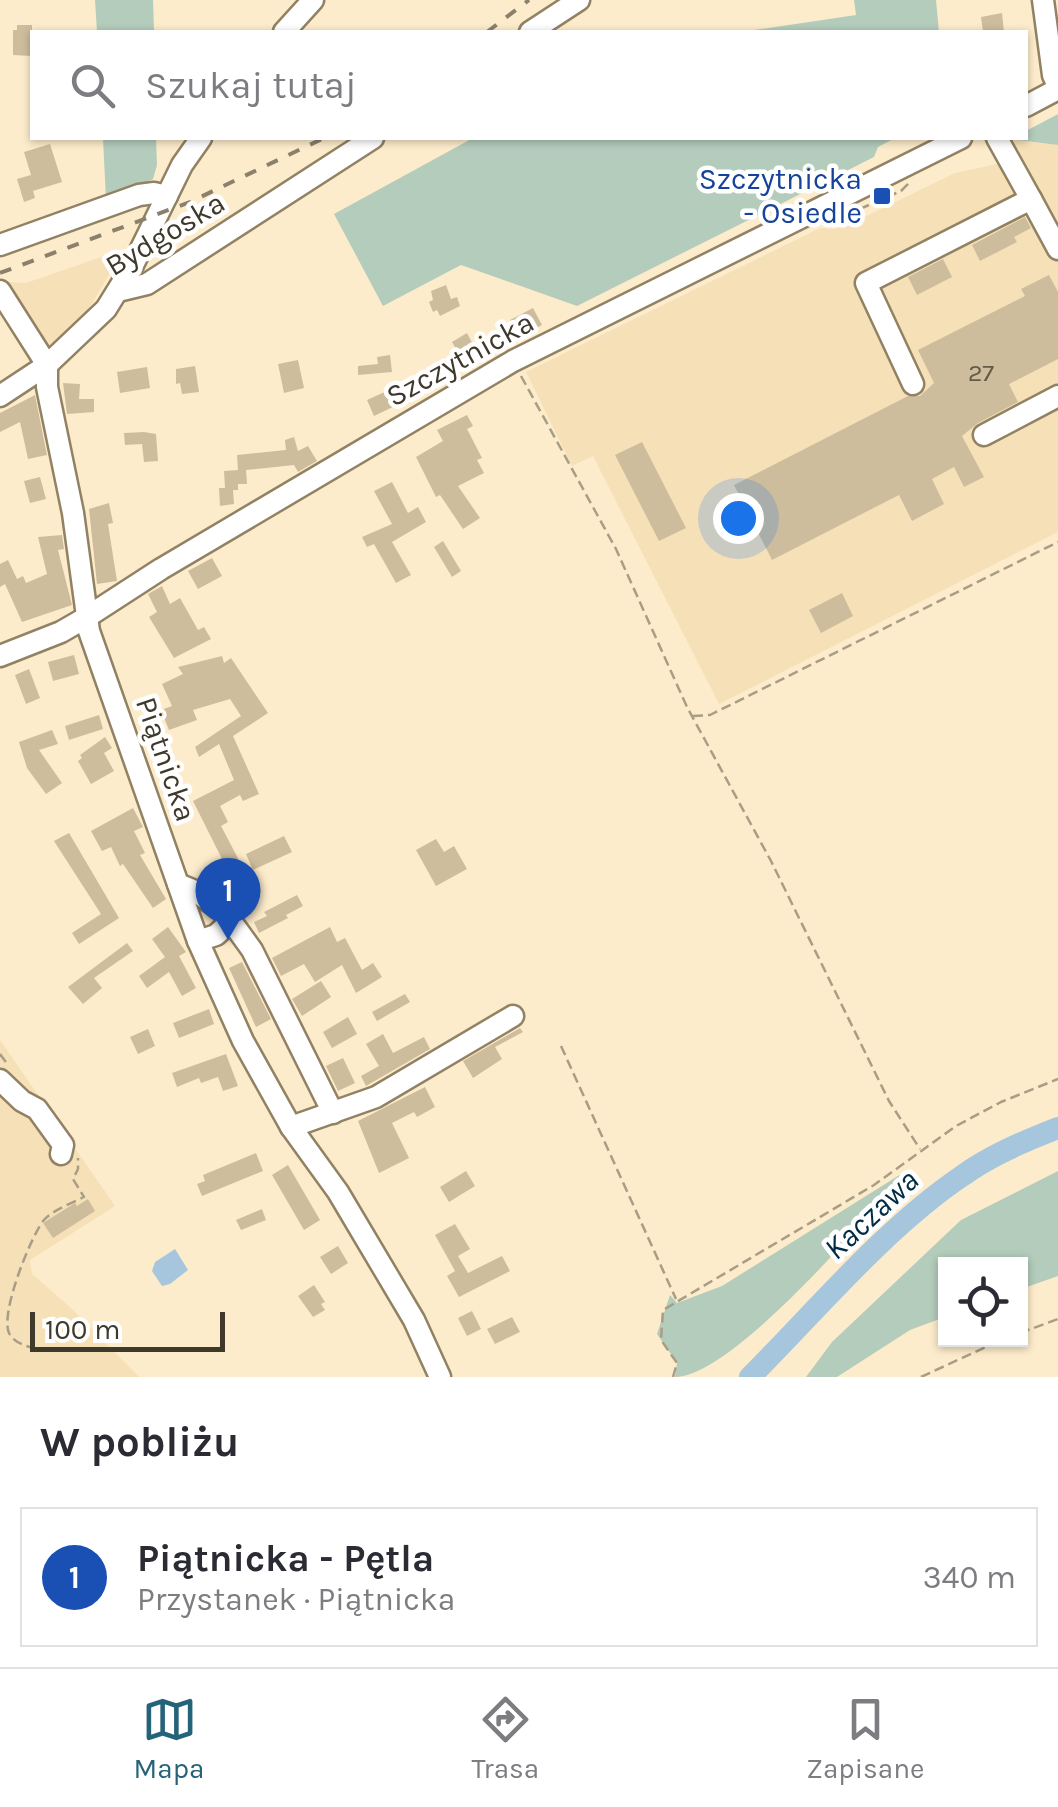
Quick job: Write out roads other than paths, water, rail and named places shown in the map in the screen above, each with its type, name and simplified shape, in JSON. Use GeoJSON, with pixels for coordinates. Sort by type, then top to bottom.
{"type":"FeatureCollection","features":[{"type":"Feature","properties":{"kind":"street"},"geometry":{"type":"LineString","coordinates":[[286,30],[313,0]]}},
{"type":"Feature","properties":{"kind":"street"},"geometry":{"type":"LineString","coordinates":[[533,30],[579,0]]}},
{"type":"Feature","properties":{"kind":"street"},"geometry":{"type":"LineString","coordinates":[[1028,105],[1058,88],[1044,0]]}},
{"type":"Feature","properties":{"kind":"street"},"geometry":{"type":"LineString","coordinates":[[118,292],[199,140]]}},
{"type":"Feature","properties":{"kind":"street","name":"Bydgoska"},"geometry":{"type":"LineString","coordinates":[[0,396],[47,365],[106,309],[118,292],[147,284],[370,140]]}},
{"type":"Feature","properties":{"kind":"street","name":"Szczytnicka"},"geometry":{"type":"LineString","coordinates":[[0,656],[61,632],[513,361],[958,140]]}},
{"type":"Feature","properties":{"kind":"street"},"geometry":{"type":"LineString","coordinates":[[998,140],[1058,249]]}},
{"type":"Feature","properties":{"kind":"street"},"geometry":{"type":"LineString","coordinates":[[0,245],[139,195],[166,196]]}},
{"type":"Feature","properties":{"kind":"street"},"geometry":{"type":"LineString","coordinates":[[914,384],[866,283],[1031,199]]}},
{"type":"Feature","properties":{"kind":"street","name":"Piątnicka"},"geometry":{"type":"LineString","coordinates":[[0,292],[47,365],[47,387],[73,512],[89,631],[198,942],[229,1014],[291,1127],[338,1192],[414,1320],[440,1377]]}},
{"type":"Feature","properties":{"kind":"street"},"geometry":{"type":"LineString","coordinates":[[984,434],[1058,396]]}},
{"type":"Feature","properties":{"kind":"street"},"geometry":{"type":"LineString","coordinates":[[178,884],[216,906],[252,950],[333,1113]]}},
{"type":"Feature","properties":{"kind":"street"},"geometry":{"type":"LineString","coordinates":[[198,942],[216,935],[231,921]]}},
{"type":"Feature","properties":{"kind":"street"},"geometry":{"type":"LineString","coordinates":[[291,1127],[376,1097],[514,1016]]}},
{"type":"Feature","properties":{"kind":"street"},"geometry":{"type":"LineString","coordinates":[[4,1073],[22,1100],[37,1109],[68,1154]]}},
{"type":"Feature","properties":{"kind":"water"},"geometry":{"type":"Polygon","coordinates":[[[175,1249],[188,1270],[162,1286],[152,1271],[155,1262],[175,1249]]]}},
{"type":"Feature","properties":{"kind":"waterway","name":"Kaczawa"},"geometry":{"type":"LineString","coordinates":[[750,1377],[878,1245],[933,1197],[985,1161],[1058,1128]]}},
{"type":"Feature","properties":{"kind":"railway"},"geometry":{"type":"LineString","coordinates":[[490,30],[529,0]]}},
{"type":"Feature","properties":{"kind":"railway"},"geometry":{"type":"LineString","coordinates":[[0,273],[190,202],[320,140]]}},
{"type":"Feature","properties":{"kind":"place","name":"Szczytnicka - Osiedle"},"geometry":{"type":"Point","coordinates":[882,196]}},
{"type":"Feature","properties":{"kind":"place","name":"Piątnicka - Pętla"},"geometry":{"type":"Point","coordinates":[228,940]}}]}
